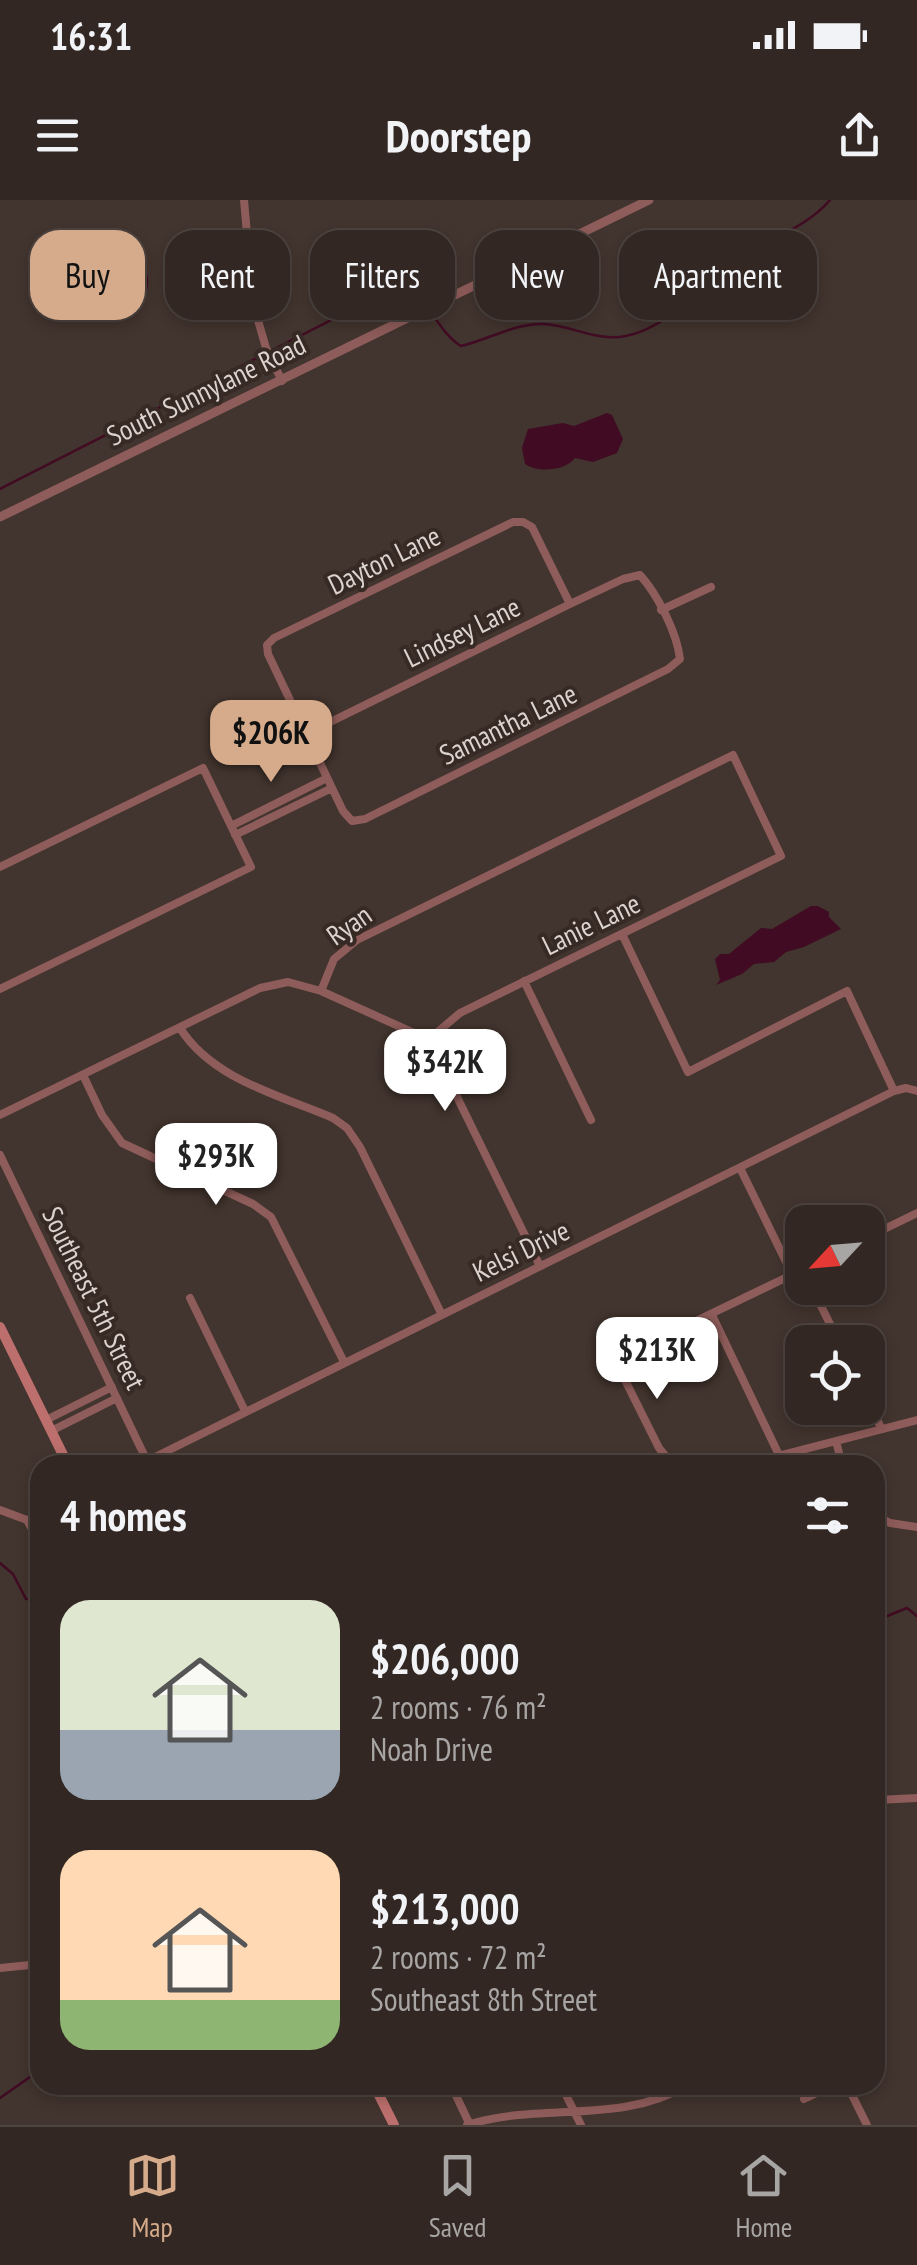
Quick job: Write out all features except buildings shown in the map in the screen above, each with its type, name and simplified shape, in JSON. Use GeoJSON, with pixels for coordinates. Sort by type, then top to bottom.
{"type":"FeatureCollection","features":[{"type":"Feature","properties":{"kind":"main road"},"geometry":{"type":"LineString","coordinates":[[0,1327],[63,1455]]}},
{"type":"Feature","properties":{"kind":"main road"},"geometry":{"type":"LineString","coordinates":[[379,2095],[394,2125]]}},
{"type":"Feature","properties":{"kind":"street"},"geometry":{"type":"LineString","coordinates":[[244,200],[252,303],[266,348],[282,381]]}},
{"type":"Feature","properties":{"kind":"street","name":"South Sunnylane Road"},"geometry":{"type":"LineString","coordinates":[[0,517],[649,200]]}},
{"type":"Feature","properties":{"kind":"street","name":"Dayton Lane"},"geometry":{"type":"LineString","coordinates":[[306,734],[268,654],[267,645],[274,638],[513,522],[532,527],[570,604]]}},
{"type":"Feature","properties":{"kind":"street","name":"Lindsey Lane"},"geometry":{"type":"LineString","coordinates":[[306,734],[623,579],[640,576],[661,610]]}},
{"type":"Feature","properties":{"kind":"street"},"geometry":{"type":"LineString","coordinates":[[661,610],[711,587]]}},
{"type":"Feature","properties":{"kind":"street","name":"Samantha Lane"},"geometry":{"type":"LineString","coordinates":[[332,788],[352,821],[365,820],[668,670],[680,659],[661,610]]}},
{"type":"Feature","properties":{"kind":"street"},"geometry":{"type":"LineString","coordinates":[[233,830],[332,788],[306,734]]}},
{"type":"Feature","properties":{"kind":"street","name":"Ryan"},"geometry":{"type":"LineString","coordinates":[[321,991],[334,959],[357,940],[733,755],[781,856]]}},
{"type":"Feature","properties":{"kind":"street"},"geometry":{"type":"LineString","coordinates":[[0,868],[203,768],[251,867],[0,990]]}},
{"type":"Feature","properties":{"kind":"street"},"geometry":{"type":"LineString","coordinates":[[233,830],[327,778]]}},
{"type":"Feature","properties":{"kind":"street","name":"Lanie Lane"},"geometry":{"type":"LineString","coordinates":[[427,1041],[460,1013],[781,856]]}},
{"type":"Feature","properties":{"kind":"street"},"geometry":{"type":"LineString","coordinates":[[622,934],[688,1072],[846,990],[894,1091]]}},
{"type":"Feature","properties":{"kind":"street"},"geometry":{"type":"LineString","coordinates":[[524,981],[591,1120]]}},
{"type":"Feature","properties":{"kind":"street"},"geometry":{"type":"LineString","coordinates":[[0,1115],[270,984],[288,982],[321,991],[427,1041],[439,1058],[540,1266]]}},
{"type":"Feature","properties":{"kind":"street"},"geometry":{"type":"LineString","coordinates":[[180,1028],[191,1045],[216,1067],[348,1128],[442,1314]]}},
{"type":"Feature","properties":{"kind":"street"},"geometry":{"type":"LineString","coordinates":[[83,1075],[102,1115],[122,1143],[253,1204],[271,1217],[344,1362]]}},
{"type":"Feature","properties":{"kind":"street","name":"Kelsi Drive"},"geometry":{"type":"LineString","coordinates":[[159,1455],[894,1091],[906,1088],[917,1092]]}},
{"type":"Feature","properties":{"kind":"street","name":"Southeast 5th Street"},"geometry":{"type":"LineString","coordinates":[[0,1155],[144,1455]]}},
{"type":"Feature","properties":{"kind":"street"},"geometry":{"type":"LineString","coordinates":[[740,1168],[785,1260]]}},
{"type":"Feature","properties":{"kind":"street"},"geometry":{"type":"LineString","coordinates":[[885,1228],[917,1212]]}},
{"type":"Feature","properties":{"kind":"street"},"geometry":{"type":"LineString","coordinates":[[664,1455],[616,1360],[785,1278]]}},
{"type":"Feature","properties":{"kind":"street"},"geometry":{"type":"LineString","coordinates":[[190,1298],[245,1411]]}},
{"type":"Feature","properties":{"kind":"street"},"geometry":{"type":"LineString","coordinates":[[712,1315],[779,1455],[917,1420]]}},
{"type":"Feature","properties":{"kind":"street"},"geometry":{"type":"LineString","coordinates":[[48,1425],[112,1387]]}},
{"type":"Feature","properties":{"kind":"street"},"geometry":{"type":"LineString","coordinates":[[48,1425],[117,1398]]}},
{"type":"Feature","properties":{"kind":"street"},"geometry":{"type":"LineString","coordinates":[[836,1440],[840,1455]]}},
{"type":"Feature","properties":{"kind":"street"},"geometry":{"type":"LineString","coordinates":[[0,1510],[30,1522]]}},
{"type":"Feature","properties":{"kind":"street"},"geometry":{"type":"LineString","coordinates":[[27,1520],[30,1526]]}},
{"type":"Feature","properties":{"kind":"street"},"geometry":{"type":"LineString","coordinates":[[885,1520],[917,1527]]}},
{"type":"Feature","properties":{"kind":"street"},"geometry":{"type":"LineString","coordinates":[[885,1800],[917,1798]]}},
{"type":"Feature","properties":{"kind":"street"},"geometry":{"type":"LineString","coordinates":[[0,1968],[30,1965]]}},
{"type":"Feature","properties":{"kind":"street"},"geometry":{"type":"LineString","coordinates":[[456,2095],[469,2125],[519,2114],[634,2108],[662,2095]]}},
{"type":"Feature","properties":{"kind":"street"},"geometry":{"type":"LineString","coordinates":[[566,2095],[581,2125]]}},
{"type":"Feature","properties":{"kind":"street"},"geometry":{"type":"LineString","coordinates":[[804,2099],[813,2095]]}},
{"type":"Feature","properties":{"kind":"street"},"geometry":{"type":"LineString","coordinates":[[853,2095],[867,2125]]}},
{"type":"Feature","properties":{"kind":"shaded area"},"geometry":{"type":"Polygon","coordinates":[[[607,413],[612,415],[623,439],[617,453],[593,462],[575,458],[565,466],[551,469],[525,464],[522,448],[528,429],[563,423],[574,426],[607,413]]]}},
{"type":"Feature","properties":{"kind":"shaded area"},"geometry":{"type":"Polygon","coordinates":[[[811,906],[829,912],[841,929],[786,952],[774,962],[754,964],[716,985],[720,980],[715,959],[720,954],[729,954],[761,928],[772,929],[811,906]]]}},
{"type":"Feature","properties":{"kind":"waterway"},"geometry":{"type":"LineString","coordinates":[[0,489],[400,285],[418,296],[445,332],[461,346],[533,324],[605,337],[642,331],[673,314],[741,259],[810,218],[830,200]]}},
{"type":"Feature","properties":{"kind":"waterway"},"geometry":{"type":"LineString","coordinates":[[0,1563],[13,1574],[26,1599],[30,1599]]}},
{"type":"Feature","properties":{"kind":"waterway"},"geometry":{"type":"LineString","coordinates":[[885,1617],[907,1608],[917,1616]]}},
{"type":"Feature","properties":{"kind":"waterway"},"geometry":{"type":"LineString","coordinates":[[0,2098],[30,2077]]}}]}
